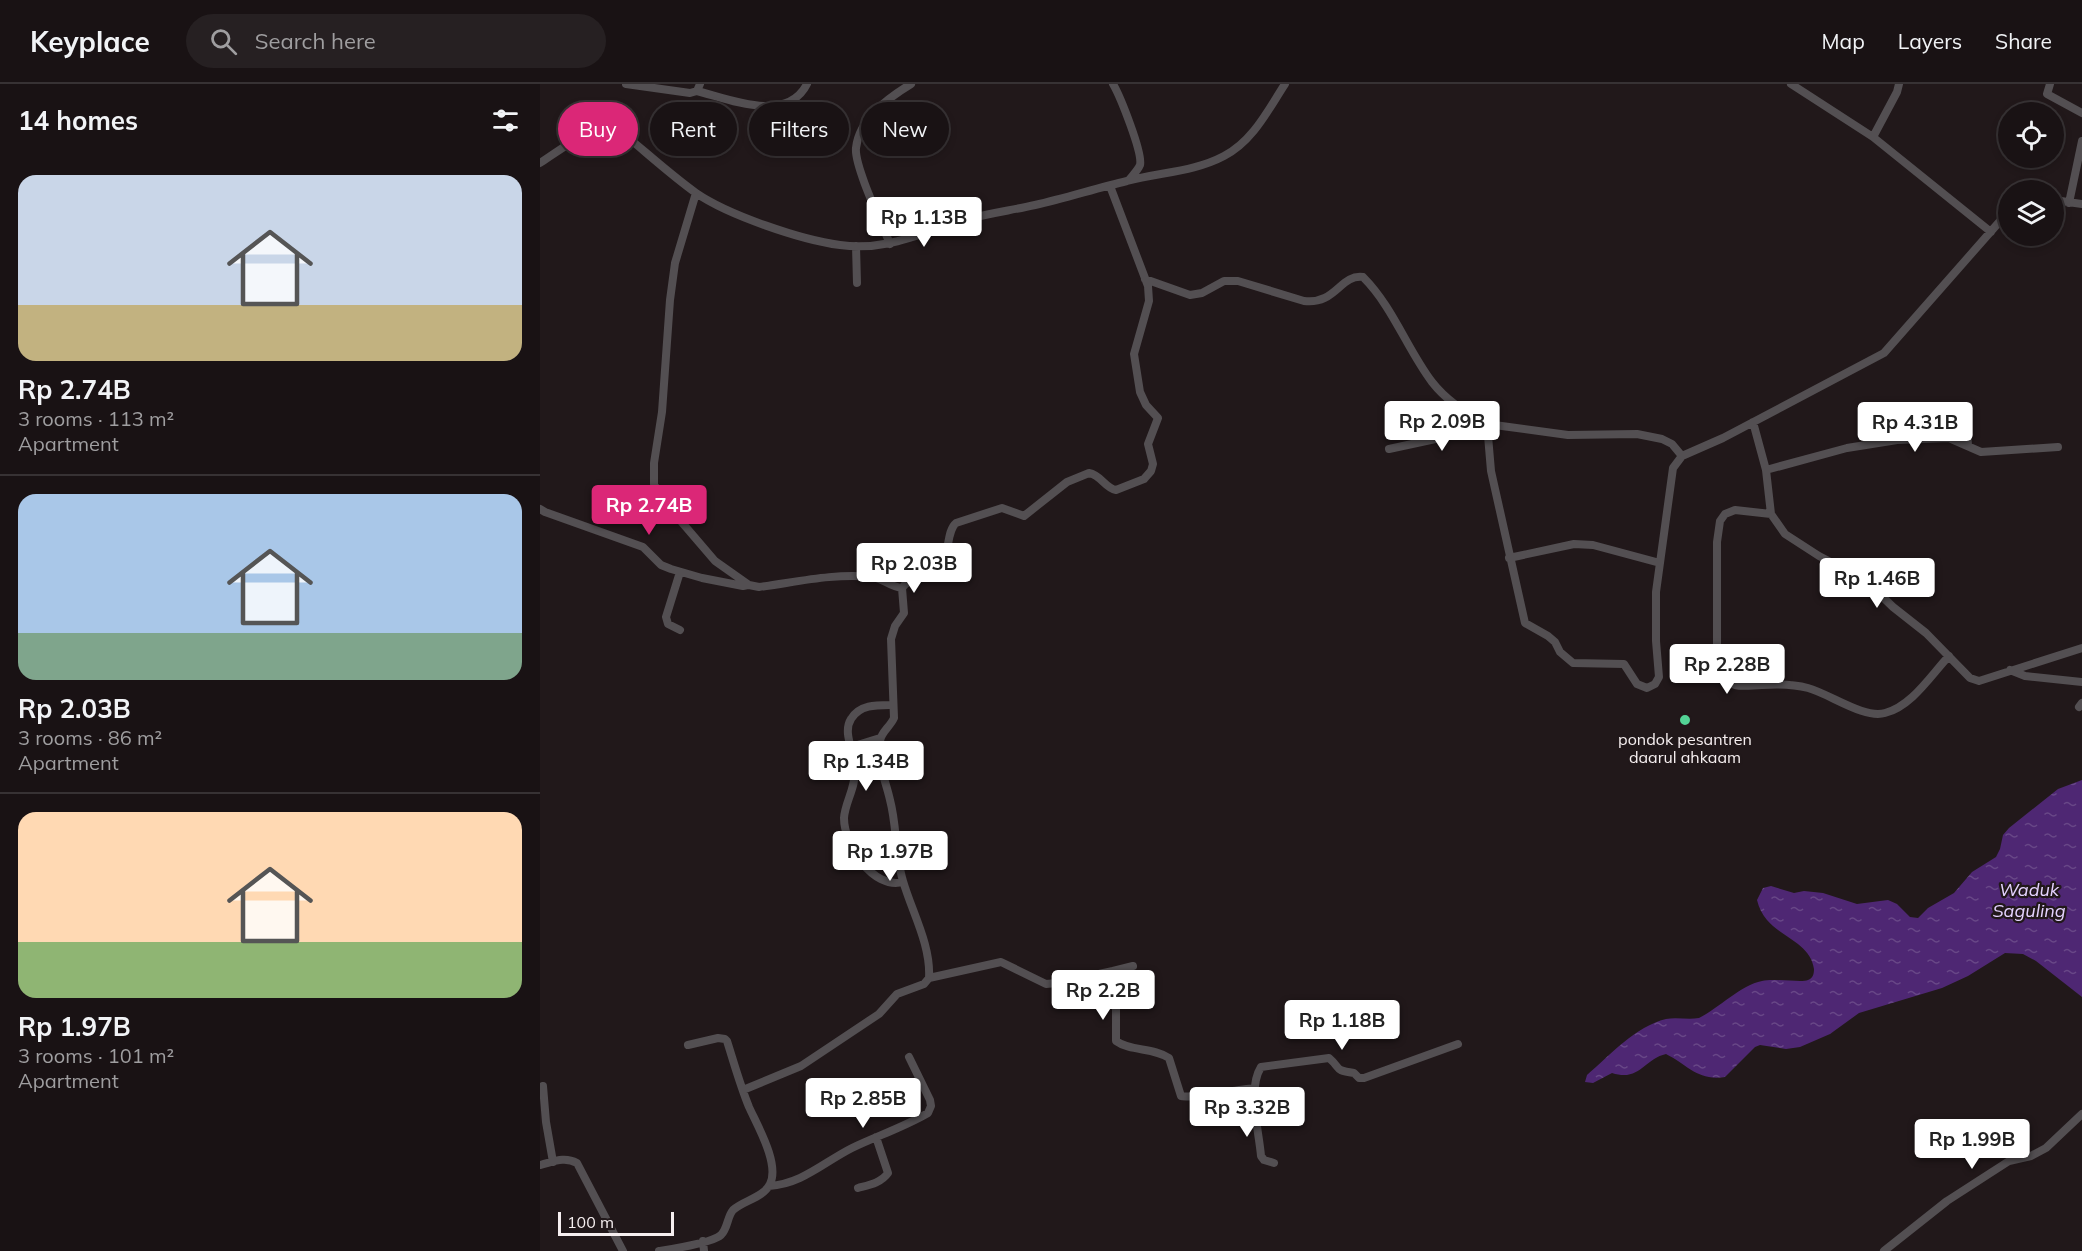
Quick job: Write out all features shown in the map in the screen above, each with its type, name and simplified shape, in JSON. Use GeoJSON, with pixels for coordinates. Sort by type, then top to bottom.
{"type":"FeatureCollection","features":[{"type":"Feature","properties":{"kind":"street"},"geometry":{"type":"LineString","coordinates":[[626,84],[690,93],[699,87],[739,102],[770,107],[794,99],[807,84]]}},
{"type":"Feature","properties":{"kind":"street"},"geometry":{"type":"LineString","coordinates":[[890,243],[857,162],[856,146],[867,118],[887,99],[911,84]]}},
{"type":"Feature","properties":{"kind":"street"},"geometry":{"type":"LineString","coordinates":[[1113,84],[1129,121],[1140,158],[1140,165],[1128,180]]}},
{"type":"Feature","properties":{"kind":"street"},"geometry":{"type":"LineString","coordinates":[[540,163],[570,143],[603,127],[608,127],[625,135],[696,192],[738,214],[803,237],[838,245],[873,247],[907,240],[968,219],[1038,204],[1128,180],[1184,170],[1225,156],[1261,123],[1285,84]]}},
{"type":"Feature","properties":{"kind":"street"},"geometry":{"type":"LineString","coordinates":[[1791,84],[1873,137],[1991,232]]}},
{"type":"Feature","properties":{"kind":"street"},"geometry":{"type":"LineString","coordinates":[[1873,137],[1899,84]]}},
{"type":"Feature","properties":{"kind":"street"},"geometry":{"type":"LineString","coordinates":[[2050,84],[2047,94],[2082,113]]}},
{"type":"Feature","properties":{"kind":"street"},"geometry":{"type":"LineString","coordinates":[[2069,203],[2082,141]]}},
{"type":"Feature","properties":{"kind":"street"},"geometry":{"type":"LineString","coordinates":[[851,747],[880,738],[893,722],[891,639],[895,626],[904,613],[902,588],[911,580],[941,567],[954,524],[1002,508],[1024,516],[1067,482],[1089,473],[1097,475],[1116,490],[1144,479],[1151,471],[1153,464],[1148,444],[1158,418],[1146,405],[1140,392],[1134,354],[1149,301],[1145,279],[1110,186]]}},
{"type":"Feature","properties":{"kind":"street"},"geometry":{"type":"LineString","coordinates":[[696,192],[675,263],[662,412],[654,463],[654,484],[661,498],[715,561],[749,585]]}},
{"type":"Feature","properties":{"kind":"street"},"geometry":{"type":"LineString","coordinates":[[2064,202],[2082,204]]}},
{"type":"Feature","properties":{"kind":"street"},"geometry":{"type":"LineString","coordinates":[[1487,424],[1491,471],[1522,619],[1528,626],[1548,636],[1570,661],[1624,664],[1637,684],[1647,688],[1655,684],[1659,677],[1655,614],[1660,563],[1673,468],[1682,456],[1753,422],[1884,353],[1998,224]]}},
{"type":"Feature","properties":{"kind":"street"},"geometry":{"type":"LineString","coordinates":[[856,246],[857,283]]}},
{"type":"Feature","properties":{"kind":"street"},"geometry":{"type":"LineString","coordinates":[[1145,279],[1190,295],[1202,293],[1224,281],[1238,281],[1314,302],[1327,298],[1352,278],[1363,278],[1371,285],[1390,312],[1434,384],[1465,412],[1487,424],[1568,435],[1637,434],[1662,439],[1672,444],[1682,456]]}},
{"type":"Feature","properties":{"kind":"street"},"geometry":{"type":"LineString","coordinates":[[1966,411],[1968,446]]}},
{"type":"Feature","properties":{"kind":"street"},"geometry":{"type":"LineString","coordinates":[[1389,449],[1440,438],[1465,412]]}},
{"type":"Feature","properties":{"kind":"street"},"geometry":{"type":"LineString","coordinates":[[1753,422],[1766,470],[1772,514],[1785,534],[1819,556],[1866,580],[1975,680],[1979,681],[2082,648]]}},
{"type":"Feature","properties":{"kind":"street"},"geometry":{"type":"LineString","coordinates":[[1766,470],[1847,448],[1897,440],[1949,438],[1981,452],[2058,447]]}},
{"type":"Feature","properties":{"kind":"street"},"geometry":{"type":"LineString","coordinates":[[540,509],[545,513],[643,547],[661,565],[680,572],[742,586],[759,587],[831,576],[865,576],[879,578],[892,587],[902,588]]}},
{"type":"Feature","properties":{"kind":"street"},"geometry":{"type":"LineString","coordinates":[[1772,514],[1735,510],[1725,514],[1720,521],[1717,542],[1717,660],[1729,682],[1742,686],[1805,687],[1869,713],[1882,714],[1901,706],[1916,693],[1949,656]]}},
{"type":"Feature","properties":{"kind":"street"},"geometry":{"type":"LineString","coordinates":[[1509,558],[1574,544],[1593,544],[1660,563]]}},
{"type":"Feature","properties":{"kind":"street"},"geometry":{"type":"LineString","coordinates":[[680,572],[666,619],[668,624],[680,630]]}},
{"type":"Feature","properties":{"kind":"street"},"geometry":{"type":"LineString","coordinates":[[2010,670],[2025,676],[2082,682]]}},
{"type":"Feature","properties":{"kind":"street"},"geometry":{"type":"LineString","coordinates":[[893,705],[871,705],[852,717],[848,734],[855,767],[854,786],[844,816],[847,836],[856,855],[878,878],[886,883],[903,882]]}},
{"type":"Feature","properties":{"kind":"street"},"geometry":{"type":"LineString","coordinates":[[743,1090],[801,1066],[879,1014],[897,994],[924,984],[929,978],[930,971],[922,934],[903,882],[893,811],[879,752],[880,738]]}},
{"type":"Feature","properties":{"kind":"street"},"geometry":{"type":"LineString","coordinates":[[929,978],[1001,962],[1046,984],[1133,966]]}},
{"type":"Feature","properties":{"kind":"street"},"geometry":{"type":"LineString","coordinates":[[1113,971],[1116,985],[1116,1041],[1169,1058],[1181,1096],[1190,1098],[1225,1090],[1255,1088]]}},
{"type":"Feature","properties":{"kind":"street"},"geometry":{"type":"LineString","coordinates":[[659,1251],[704,1246],[721,1234],[734,1210],[761,1194],[769,1186],[773,1173],[725,1039],[718,1038],[688,1045]]}},
{"type":"Feature","properties":{"kind":"street"},"geometry":{"type":"LineString","coordinates":[[1274,1163],[1261,1157],[1256,1114],[1255,1088],[1259,1070],[1265,1066],[1329,1058],[1338,1070],[1354,1073],[1359,1078],[1364,1078],[1458,1044]]}},
{"type":"Feature","properties":{"kind":"street"},"geometry":{"type":"LineString","coordinates":[[769,1186],[803,1178],[837,1155],[931,1110],[930,1100],[909,1057]]}},
{"type":"Feature","properties":{"kind":"street"},"geometry":{"type":"LineString","coordinates":[[543,1086],[553,1162]]}},
{"type":"Feature","properties":{"kind":"street"},"geometry":{"type":"LineString","coordinates":[[1884,1251],[1947,1201],[2009,1161],[2031,1156],[2046,1148],[2082,1114]]}},
{"type":"Feature","properties":{"kind":"street"},"geometry":{"type":"LineString","coordinates":[[858,1188],[874,1184],[888,1173],[887,1164],[876,1137]]}},
{"type":"Feature","properties":{"kind":"street"},"geometry":{"type":"LineString","coordinates":[[540,1165],[569,1159],[577,1163],[624,1251]]}},
{"type":"Feature","properties":{"kind":"water","name":"Waduk Saguling"},"geometry":{"type":"Polygon","coordinates":[[[2082,780],[2082,997],[2036,961],[2023,954],[2005,953],[1968,976],[1942,988],[1859,1013],[1830,1034],[1800,1047],[1786,1049],[1760,1045],[1755,1047],[1725,1077],[1707,1077],[1666,1054],[1629,1075],[1612,1073],[1593,1083],[1585,1082],[1587,1075],[1644,1028],[1670,1018],[1699,1018],[1754,983],[1773,980],[1805,981],[1811,978],[1814,969],[1807,953],[1773,926],[1761,911],[1757,900],[1763,888],[1771,886],[1794,893],[1804,891],[1823,893],[1857,904],[1888,900],[1897,904],[1910,917],[1918,918],[1928,908],[1954,893],[1972,872],[1996,857],[2003,835],[2009,828],[2058,789],[2082,780]]]}},
{"type":"Feature","properties":{"kind":"place","name":"pondok pesantren daarul ahkaam"},"geometry":{"type":"Point","coordinates":[1685,720]}}]}
